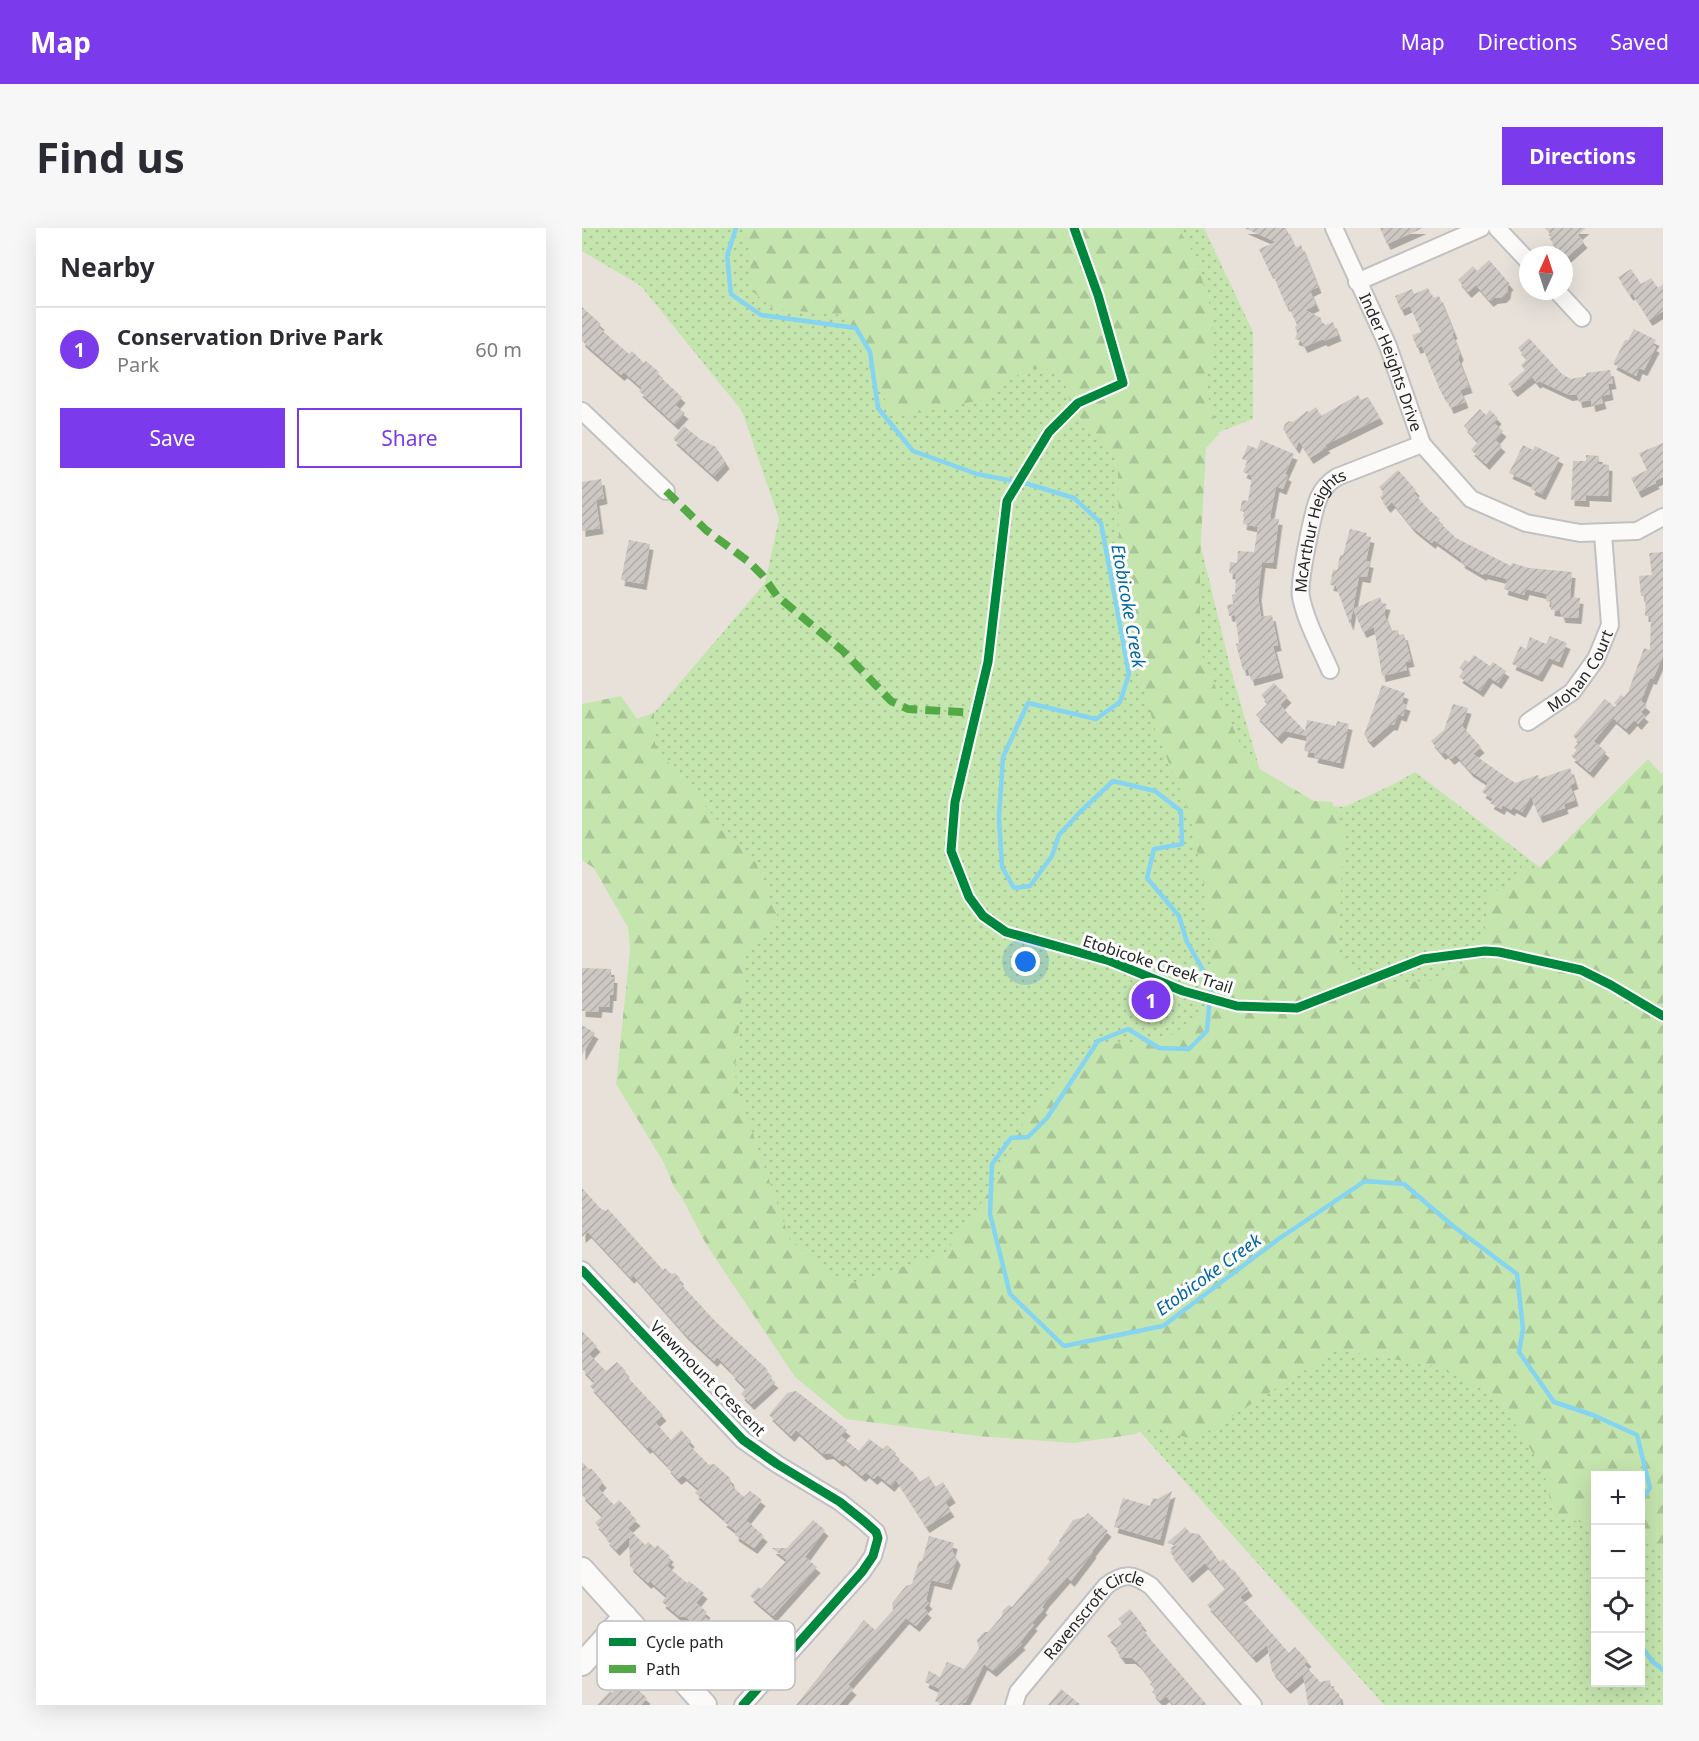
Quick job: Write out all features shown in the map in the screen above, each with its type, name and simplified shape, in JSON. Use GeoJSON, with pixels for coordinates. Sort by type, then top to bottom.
{"type":"FeatureCollection","features":[{"type":"Feature","properties":{"kind":"street","name":"Inder Heights Drive"},"geometry":{"type":"LineString","coordinates":[[1334,228],[1388,346],[1422,444],[1471,498],[1527,523],[1580,533],[1603,534],[1637,531],[1663,517]]}},
{"type":"Feature","properties":{"kind":"street"},"geometry":{"type":"LineString","coordinates":[[1357,282],[1481,228]]}},
{"type":"Feature","properties":{"kind":"street"},"geometry":{"type":"LineString","coordinates":[[1497,228],[1519,251]]}},
{"type":"Feature","properties":{"kind":"street"},"geometry":{"type":"LineString","coordinates":[[1565,300],[1582,318]]}},
{"type":"Feature","properties":{"kind":"street"},"geometry":{"type":"LineString","coordinates":[[582,411],[666,491]]}},
{"type":"Feature","properties":{"kind":"street","name":"McArthur Heights"},"geometry":{"type":"LineString","coordinates":[[1330,670],[1308,619],[1301,595],[1301,579],[1319,497],[1328,483],[1337,477],[1422,444]]}},
{"type":"Feature","properties":{"kind":"street","name":"Mohan Court"},"geometry":{"type":"LineString","coordinates":[[1528,722],[1572,692],[1596,659],[1610,626],[1603,534]]}},
{"type":"Feature","properties":{"kind":"street","name":"Viewmount Crescent"},"geometry":{"type":"LineString","coordinates":[[582,1270],[743,1440],[777,1464],[840,1502],[865,1522],[879,1538],[873,1556],[862,1572],[795,1647]]}},
{"type":"Feature","properties":{"kind":"street"},"geometry":{"type":"LineString","coordinates":[[582,1569],[629,1621]]}},
{"type":"Feature","properties":{"kind":"street","name":"Ravenscroft Circle"},"geometry":{"type":"LineString","coordinates":[[1014,1705],[1018,1692],[1106,1586],[1118,1576],[1138,1577],[1151,1586],[1252,1705]]}},
{"type":"Feature","properties":{"kind":"street"},"geometry":{"type":"LineString","coordinates":[[621,1621],[625,1616]]}},
{"type":"Feature","properties":{"kind":"street"},"geometry":{"type":"LineString","coordinates":[[582,1664],[597,1647]]}},
{"type":"Feature","properties":{"kind":"street"},"geometry":{"type":"LineString","coordinates":[[692,1690],[705,1705]]}},
{"type":"Feature","properties":{"kind":"street","name":"Viewmount Crescent"},"geometry":{"type":"LineString","coordinates":[[743,1705],[756,1690]]}},
{"type":"Feature","properties":{"kind":"green space"},"geometry":{"type":"Polygon","coordinates":[[[582,228],[1204,228],[1253,332],[1253,419],[1177,448],[1232,674],[1269,801],[1344,807],[1415,772],[1546,872],[1663,776],[1663,1705],[1384,1705],[1127,1417],[908,1426],[674,1187],[647,960],[594,868],[582,860],[582,735],[585,737],[654,713],[765,583],[779,519],[742,411],[641,286],[582,251],[582,228]]]}},
{"type":"Feature","properties":{"kind":"green space"},"geometry":{"type":"Polygon","coordinates":[[[741,228],[1178,228],[1194,254],[1213,315],[1212,356],[1205,386],[1219,434],[1206,448],[1200,557],[1200,651],[1248,762],[1314,801],[1332,802],[1343,831],[1339,953],[1374,983],[1430,981],[1465,963],[1482,939],[1490,894],[1513,882],[1522,866],[1537,870],[1648,759],[1661,774],[1663,772],[1663,1548],[1645,1541],[1645,1471],[1591,1471],[1591,1525],[1553,1515],[1546,1480],[1536,1458],[1498,1397],[1435,1366],[1337,1350],[1194,1440],[1149,1425],[1136,1434],[1074,1443],[978,1436],[846,1419],[795,1377],[706,1244],[674,1187],[664,1163],[616,1084],[630,950],[628,927],[594,868],[582,860],[582,704],[621,696],[637,719],[654,713],[655,744],[682,782],[694,790],[703,804],[756,863],[779,920],[746,949],[735,1069],[736,1085],[790,1240],[820,1265],[844,1280],[853,1283],[945,1253],[995,1184],[1029,1111],[1099,1045],[1167,1039],[1215,1001],[1205,889],[1189,812],[1155,729],[1132,646],[1119,549],[1118,456],[1073,410],[1061,371],[1027,368],[985,399],[894,418],[844,315],[774,309],[753,292],[748,241],[741,228]]]}},
{"type":"Feature","properties":{"kind":"building"},"geometry":{"type":"Polygon","coordinates":[[[1244,228],[1286,228],[1295,248],[1301,245],[1318,287],[1310,291],[1316,305],[1305,310],[1321,318],[1323,326],[1333,322],[1338,335],[1304,347],[1301,341],[1295,339],[1297,325],[1259,249],[1276,242],[1244,228]]]}},
{"type":"Feature","properties":{"kind":"building"},"geometry":{"type":"Polygon","coordinates":[[[1380,228],[1423,228],[1387,244],[1380,228]]]}},
{"type":"Feature","properties":{"kind":"building"},"geometry":{"type":"Polygon","coordinates":[[[1545,228],[1586,228],[1578,235],[1584,242],[1573,252],[1573,246],[1556,246],[1549,238],[1552,236],[1545,228]]]}},
{"type":"Feature","properties":{"kind":"building"},"geometry":{"type":"Polygon","coordinates":[[[1489,260],[1510,284],[1503,297],[1490,301],[1476,285],[1468,292],[1458,280],[1473,266],[1477,271],[1489,260]]]}},
{"type":"Feature","properties":{"kind":"building"},"geometry":{"type":"Polygon","coordinates":[[[1631,269],[1641,284],[1651,278],[1658,288],[1663,284],[1663,311],[1649,320],[1632,293],[1630,295],[1618,277],[1631,269]]]}},
{"type":"Feature","properties":{"kind":"building"},"geometry":{"type":"Polygon","coordinates":[[[1428,288],[1433,298],[1439,296],[1454,333],[1452,334],[1460,354],[1458,358],[1469,387],[1460,390],[1465,402],[1450,408],[1422,346],[1417,348],[1412,335],[1421,332],[1410,306],[1401,310],[1395,296],[1412,289],[1414,294],[1428,288]]]}},
{"type":"Feature","properties":{"kind":"building"},"geometry":{"type":"Polygon","coordinates":[[[582,307],[601,324],[598,327],[629,354],[632,351],[644,363],[646,361],[682,397],[675,405],[685,413],[675,424],[639,391],[642,388],[624,372],[621,375],[582,341],[582,307]]]}},
{"type":"Feature","properties":{"kind":"building"},"geometry":{"type":"Polygon","coordinates":[[[1634,329],[1656,340],[1653,345],[1656,347],[1644,370],[1639,368],[1636,376],[1613,364],[1625,340],[1628,340],[1634,329]]]}},
{"type":"Feature","properties":{"kind":"building"},"geometry":{"type":"Polygon","coordinates":[[[1529,338],[1562,374],[1571,379],[1586,376],[1586,373],[1610,370],[1613,383],[1608,384],[1610,394],[1601,396],[1603,403],[1592,406],[1591,400],[1579,402],[1577,394],[1569,395],[1539,381],[1537,383],[1532,377],[1514,391],[1508,384],[1525,370],[1521,365],[1527,359],[1518,348],[1529,338]]]}},
{"type":"Feature","properties":{"kind":"building"},"geometry":{"type":"Polygon","coordinates":[[[1358,395],[1361,400],[1368,397],[1380,418],[1325,445],[1327,447],[1310,458],[1299,441],[1296,448],[1283,429],[1289,421],[1293,422],[1307,411],[1316,407],[1321,416],[1358,395]]]}},
{"type":"Feature","properties":{"kind":"building"},"geometry":{"type":"Polygon","coordinates":[[[1480,409],[1486,415],[1490,410],[1498,418],[1494,423],[1503,431],[1495,440],[1502,446],[1486,464],[1471,450],[1478,442],[1464,426],[1480,409]]]}},
{"type":"Feature","properties":{"kind":"building"},"geometry":{"type":"Polygon","coordinates":[[[684,426],[700,439],[716,447],[726,463],[714,476],[673,439],[684,426]]]}},
{"type":"Feature","properties":{"kind":"building"},"geometry":{"type":"Polygon","coordinates":[[[1261,440],[1294,454],[1285,474],[1288,476],[1283,489],[1276,486],[1270,518],[1279,519],[1273,563],[1262,562],[1258,595],[1261,617],[1272,615],[1278,645],[1273,646],[1280,672],[1251,680],[1248,669],[1243,670],[1236,644],[1239,643],[1235,615],[1229,616],[1227,605],[1233,604],[1232,595],[1235,594],[1236,574],[1229,573],[1230,562],[1237,563],[1238,551],[1254,552],[1258,527],[1243,524],[1245,512],[1240,511],[1242,500],[1248,501],[1252,476],[1243,472],[1248,461],[1242,459],[1248,445],[1257,449],[1261,440]]]}},
{"type":"Feature","properties":{"kind":"building"},"geometry":{"type":"Polygon","coordinates":[[[1663,443],[1663,477],[1638,492],[1631,478],[1647,470],[1639,453],[1663,443]]]}},
{"type":"Feature","properties":{"kind":"building"},"geometry":{"type":"Polygon","coordinates":[[[1523,445],[1533,450],[1535,446],[1560,458],[1542,494],[1531,489],[1533,484],[1509,473],[1523,445]]]}},
{"type":"Feature","properties":{"kind":"building"},"geometry":{"type":"Polygon","coordinates":[[[1586,455],[1599,456],[1599,464],[1609,465],[1608,496],[1586,495],[1586,501],[1571,500],[1573,461],[1586,461],[1586,455]]]}},
{"type":"Feature","properties":{"kind":"building"},"geometry":{"type":"Polygon","coordinates":[[[1398,470],[1416,490],[1414,493],[1456,538],[1511,566],[1512,563],[1529,568],[1572,572],[1570,597],[1580,598],[1578,618],[1562,617],[1560,611],[1551,610],[1552,602],[1546,601],[1547,594],[1526,589],[1524,595],[1504,589],[1507,579],[1484,573],[1483,575],[1461,562],[1462,560],[1434,540],[1432,543],[1412,527],[1392,502],[1387,507],[1380,497],[1384,493],[1379,487],[1398,470]]]}},
{"type":"Feature","properties":{"kind":"building"},"geometry":{"type":"Polygon","coordinates":[[[601,479],[604,498],[596,500],[600,528],[582,531],[582,482],[601,479]]]}},
{"type":"Feature","properties":{"kind":"building"},"geometry":{"type":"Polygon","coordinates":[[[1350,529],[1367,533],[1366,536],[1371,537],[1366,561],[1370,562],[1367,577],[1359,576],[1350,625],[1336,586],[1330,585],[1333,570],[1337,570],[1350,529]]]}},
{"type":"Feature","properties":{"kind":"building"},"geometry":{"type":"Polygon","coordinates":[[[629,540],[650,544],[643,584],[621,580],[629,540]]]}},
{"type":"Feature","properties":{"kind":"building"},"geometry":{"type":"Polygon","coordinates":[[[1663,552],[1663,656],[1653,679],[1650,678],[1641,701],[1647,706],[1641,712],[1645,716],[1638,724],[1634,720],[1626,729],[1613,718],[1594,741],[1606,752],[1590,772],[1571,756],[1577,750],[1574,748],[1579,742],[1573,736],[1605,699],[1615,707],[1617,705],[1614,703],[1621,695],[1624,697],[1628,692],[1644,648],[1650,650],[1651,616],[1645,616],[1646,596],[1641,596],[1639,576],[1652,575],[1649,553],[1663,552]]]}},
{"type":"Feature","properties":{"kind":"building"},"geometry":{"type":"Polygon","coordinates":[[[1380,597],[1382,603],[1387,604],[1384,614],[1391,631],[1398,630],[1399,635],[1404,634],[1411,661],[1405,662],[1407,670],[1382,676],[1374,627],[1363,632],[1353,609],[1380,597]]]}},
{"type":"Feature","properties":{"kind":"building"},"geometry":{"type":"Polygon","coordinates":[[[1550,636],[1567,643],[1559,662],[1549,658],[1539,676],[1512,664],[1520,646],[1526,649],[1530,637],[1546,644],[1550,636]]]}},
{"type":"Feature","properties":{"kind":"building"},"geometry":{"type":"Polygon","coordinates":[[[1474,655],[1490,666],[1493,662],[1506,671],[1498,683],[1489,677],[1480,691],[1459,677],[1463,671],[1459,668],[1465,660],[1469,662],[1474,655]]]}},
{"type":"Feature","properties":{"kind":"building"},"geometry":{"type":"Polygon","coordinates":[[[1274,683],[1288,697],[1280,705],[1305,731],[1307,720],[1336,726],[1337,721],[1349,724],[1340,763],[1314,757],[1315,753],[1304,751],[1307,736],[1285,731],[1278,738],[1256,715],[1268,703],[1261,695],[1274,683]]]}},
{"type":"Feature","properties":{"kind":"building"},"geometry":{"type":"Polygon","coordinates":[[[1382,685],[1405,693],[1402,703],[1407,705],[1403,716],[1398,714],[1394,725],[1391,724],[1370,742],[1364,735],[1382,685]]]}},
{"type":"Feature","properties":{"kind":"building"},"geometry":{"type":"Polygon","coordinates":[[[1453,704],[1468,708],[1462,726],[1481,747],[1473,754],[1515,783],[1538,775],[1539,779],[1570,768],[1575,783],[1570,785],[1575,800],[1564,804],[1565,808],[1539,817],[1531,796],[1522,812],[1513,807],[1511,810],[1503,805],[1501,809],[1490,803],[1493,799],[1482,792],[1488,783],[1470,771],[1456,755],[1451,759],[1445,752],[1442,754],[1431,741],[1444,730],[1453,704]]]}},
{"type":"Feature","properties":{"kind":"building"},"geometry":{"type":"Polygon","coordinates":[[[582,968],[611,969],[611,977],[614,977],[613,995],[610,995],[609,1007],[599,1006],[598,1012],[582,1011],[582,968]]]}},
{"type":"Feature","properties":{"kind":"building"},"geometry":{"type":"Polygon","coordinates":[[[582,1025],[595,1033],[582,1055],[582,1025]]]}},
{"type":"Feature","properties":{"kind":"building"},"geometry":{"type":"Polygon","coordinates":[[[582,1188],[601,1209],[606,1211],[608,1209],[663,1270],[665,1268],[671,1274],[675,1273],[680,1278],[679,1282],[716,1322],[768,1370],[767,1372],[772,1377],[770,1378],[775,1382],[751,1404],[741,1394],[746,1388],[717,1357],[714,1361],[685,1334],[633,1275],[631,1278],[588,1232],[582,1237],[582,1188]]]}},
{"type":"Feature","properties":{"kind":"building"},"geometry":{"type":"Polygon","coordinates":[[[582,1331],[597,1346],[589,1354],[606,1371],[617,1362],[626,1371],[624,1373],[663,1415],[655,1422],[671,1440],[681,1430],[691,1441],[688,1444],[709,1465],[714,1464],[730,1478],[732,1486],[744,1497],[750,1491],[762,1500],[746,1520],[764,1536],[754,1548],[735,1535],[736,1531],[723,1521],[725,1519],[695,1493],[699,1489],[683,1475],[678,1479],[590,1386],[595,1382],[582,1369],[582,1331]]]}},
{"type":"Feature","properties":{"kind":"building"},"geometry":{"type":"Polygon","coordinates":[[[796,1391],[847,1430],[841,1436],[859,1451],[869,1439],[883,1449],[887,1445],[896,1453],[894,1456],[913,1472],[920,1482],[929,1476],[935,1487],[943,1482],[952,1497],[945,1502],[951,1511],[926,1527],[896,1480],[891,1486],[878,1475],[874,1479],[866,1472],[862,1476],[842,1459],[840,1461],[830,1453],[823,1454],[796,1430],[791,1436],[769,1415],[787,1393],[796,1391]]]}},
{"type":"Feature","properties":{"kind":"building"},"geometry":{"type":"Polygon","coordinates":[[[582,1462],[592,1469],[603,1482],[598,1488],[614,1505],[619,1500],[637,1520],[628,1528],[645,1545],[648,1542],[655,1548],[657,1545],[670,1556],[668,1559],[671,1561],[667,1566],[687,1583],[689,1581],[704,1593],[696,1603],[707,1612],[704,1616],[710,1621],[691,1621],[686,1617],[680,1617],[662,1602],[667,1596],[650,1581],[648,1583],[630,1566],[629,1537],[616,1550],[595,1523],[603,1516],[582,1495],[582,1462]]]}},
{"type":"Feature","properties":{"kind":"building"},"geometry":{"type":"Polygon","coordinates":[[[1172,1491],[1160,1540],[1114,1527],[1123,1498],[1150,1506],[1153,1498],[1157,1499],[1172,1491]]]}},
{"type":"Feature","properties":{"kind":"building"},"geometry":{"type":"Polygon","coordinates":[[[1088,1513],[1108,1531],[1071,1581],[1067,1577],[1046,1601],[1042,1607],[1044,1609],[1032,1623],[1034,1625],[1020,1642],[1022,1644],[993,1671],[984,1664],[962,1705],[944,1705],[935,1701],[940,1689],[925,1682],[929,1671],[940,1677],[947,1662],[964,1669],[979,1649],[977,1640],[984,1632],[988,1632],[1002,1616],[1003,1610],[1009,1605],[1012,1607],[1050,1561],[1047,1559],[1073,1520],[1084,1517],[1088,1513]]]}},
{"type":"Feature","properties":{"kind":"building"},"geometry":{"type":"Polygon","coordinates":[[[813,1520],[825,1530],[805,1557],[817,1567],[773,1616],[750,1596],[758,1587],[761,1589],[787,1560],[772,1548],[787,1548],[813,1520]]]}},
{"type":"Feature","properties":{"kind":"building"},"geometry":{"type":"Polygon","coordinates":[[[1185,1527],[1190,1533],[1199,1534],[1220,1562],[1223,1559],[1234,1570],[1249,1590],[1240,1597],[1289,1653],[1295,1647],[1308,1661],[1304,1664],[1320,1682],[1330,1680],[1331,1687],[1339,1694],[1341,1705],[1308,1705],[1303,1674],[1287,1688],[1272,1671],[1267,1645],[1253,1657],[1207,1605],[1226,1588],[1205,1563],[1189,1577],[1170,1552],[1177,1546],[1167,1543],[1185,1527]]]}},
{"type":"Feature","properties":{"kind":"building"},"geometry":{"type":"Polygon","coordinates":[[[929,1536],[954,1543],[952,1551],[957,1559],[948,1584],[931,1580],[926,1600],[929,1603],[924,1608],[928,1612],[916,1626],[906,1618],[848,1685],[853,1689],[839,1705],[796,1705],[864,1620],[875,1630],[893,1610],[892,1603],[906,1586],[912,1584],[929,1536]]]}},
{"type":"Feature","properties":{"kind":"building"},"geometry":{"type":"Polygon","coordinates":[[[1130,1609],[1151,1640],[1207,1705],[1174,1705],[1166,1696],[1160,1701],[1152,1692],[1155,1690],[1150,1684],[1153,1682],[1138,1663],[1132,1658],[1122,1658],[1116,1650],[1117,1646],[1107,1636],[1122,1624],[1118,1619],[1130,1609]]]}},
{"type":"Feature","properties":{"kind":"building"},"geometry":{"type":"Polygon","coordinates":[[[1061,1689],[1081,1705],[1048,1705],[1061,1689]]]}},
{"type":"Feature","properties":{"kind":"building"},"geometry":{"type":"Polygon","coordinates":[[[615,1690],[638,1690],[647,1698],[641,1705],[597,1705],[610,1691],[612,1693],[615,1690]]]}},
{"type":"Feature","properties":{"kind":"waterway","name":"Etobicoke Creek"},"geometry":{"type":"LineString","coordinates":[[736,228],[727,256],[731,294],[761,315],[856,328],[870,352],[878,408],[913,451],[977,474],[1028,484],[1074,498],[1101,523],[1129,674],[1120,702],[1096,719],[1028,703],[1003,757],[999,818],[1002,867],[1014,888],[1030,886],[1052,856],[1059,835],[1113,781],[1155,791],[1181,811],[1182,844],[1154,849],[1147,878],[1179,916],[1187,942],[1211,984],[1207,1031],[1189,1049],[1159,1048],[1128,1029],[1098,1041],[1047,1118],[1028,1137],[1011,1138],[992,1164],[990,1214],[1010,1294],[1064,1346],[1163,1326],[1280,1238],[1365,1181],[1404,1184],[1453,1226],[1517,1274],[1523,1329],[1519,1352],[1554,1402],[1593,1415],[1637,1435],[1650,1488],[1645,1495]]}},
{"type":"Feature","properties":{"kind":"waterway","name":"Etobicoke Creek"},"geometry":{"type":"LineString","coordinates":[[1645,1651],[1663,1670]]}},
{"type":"Feature","properties":{"kind":"marked path"},"geometry":{"type":"LineString","coordinates":[[666,491],[706,530],[749,562],[763,576],[777,596],[843,651],[891,701],[908,709],[977,713]]}},
{"type":"Feature","properties":{"kind":"cycle path","name":"Etobicoke Creek Trail"},"geometry":{"type":"LineString","coordinates":[[1074,228],[1098,295],[1123,383],[1078,403],[1049,432],[1007,501],[988,662],[955,802],[951,851],[969,897],[983,916],[1006,932],[1110,961],[1183,991],[1237,1006],[1297,1008],[1423,959],[1485,951],[1581,970],[1663,1016]]}},
{"type":"Feature","properties":{"kind":"cycle path"},"geometry":{"type":"LineString","coordinates":[[582,1270],[743,1440],[777,1464],[840,1502],[876,1532],[878,1538],[873,1556],[862,1572],[795,1647]]}},
{"type":"Feature","properties":{"kind":"cycle path"},"geometry":{"type":"LineString","coordinates":[[743,1705],[756,1690]]}},
{"type":"Feature","properties":{"kind":"place","name":"Conservation Drive Park"},"geometry":{"type":"Point","coordinates":[1151,1000]}}]}
